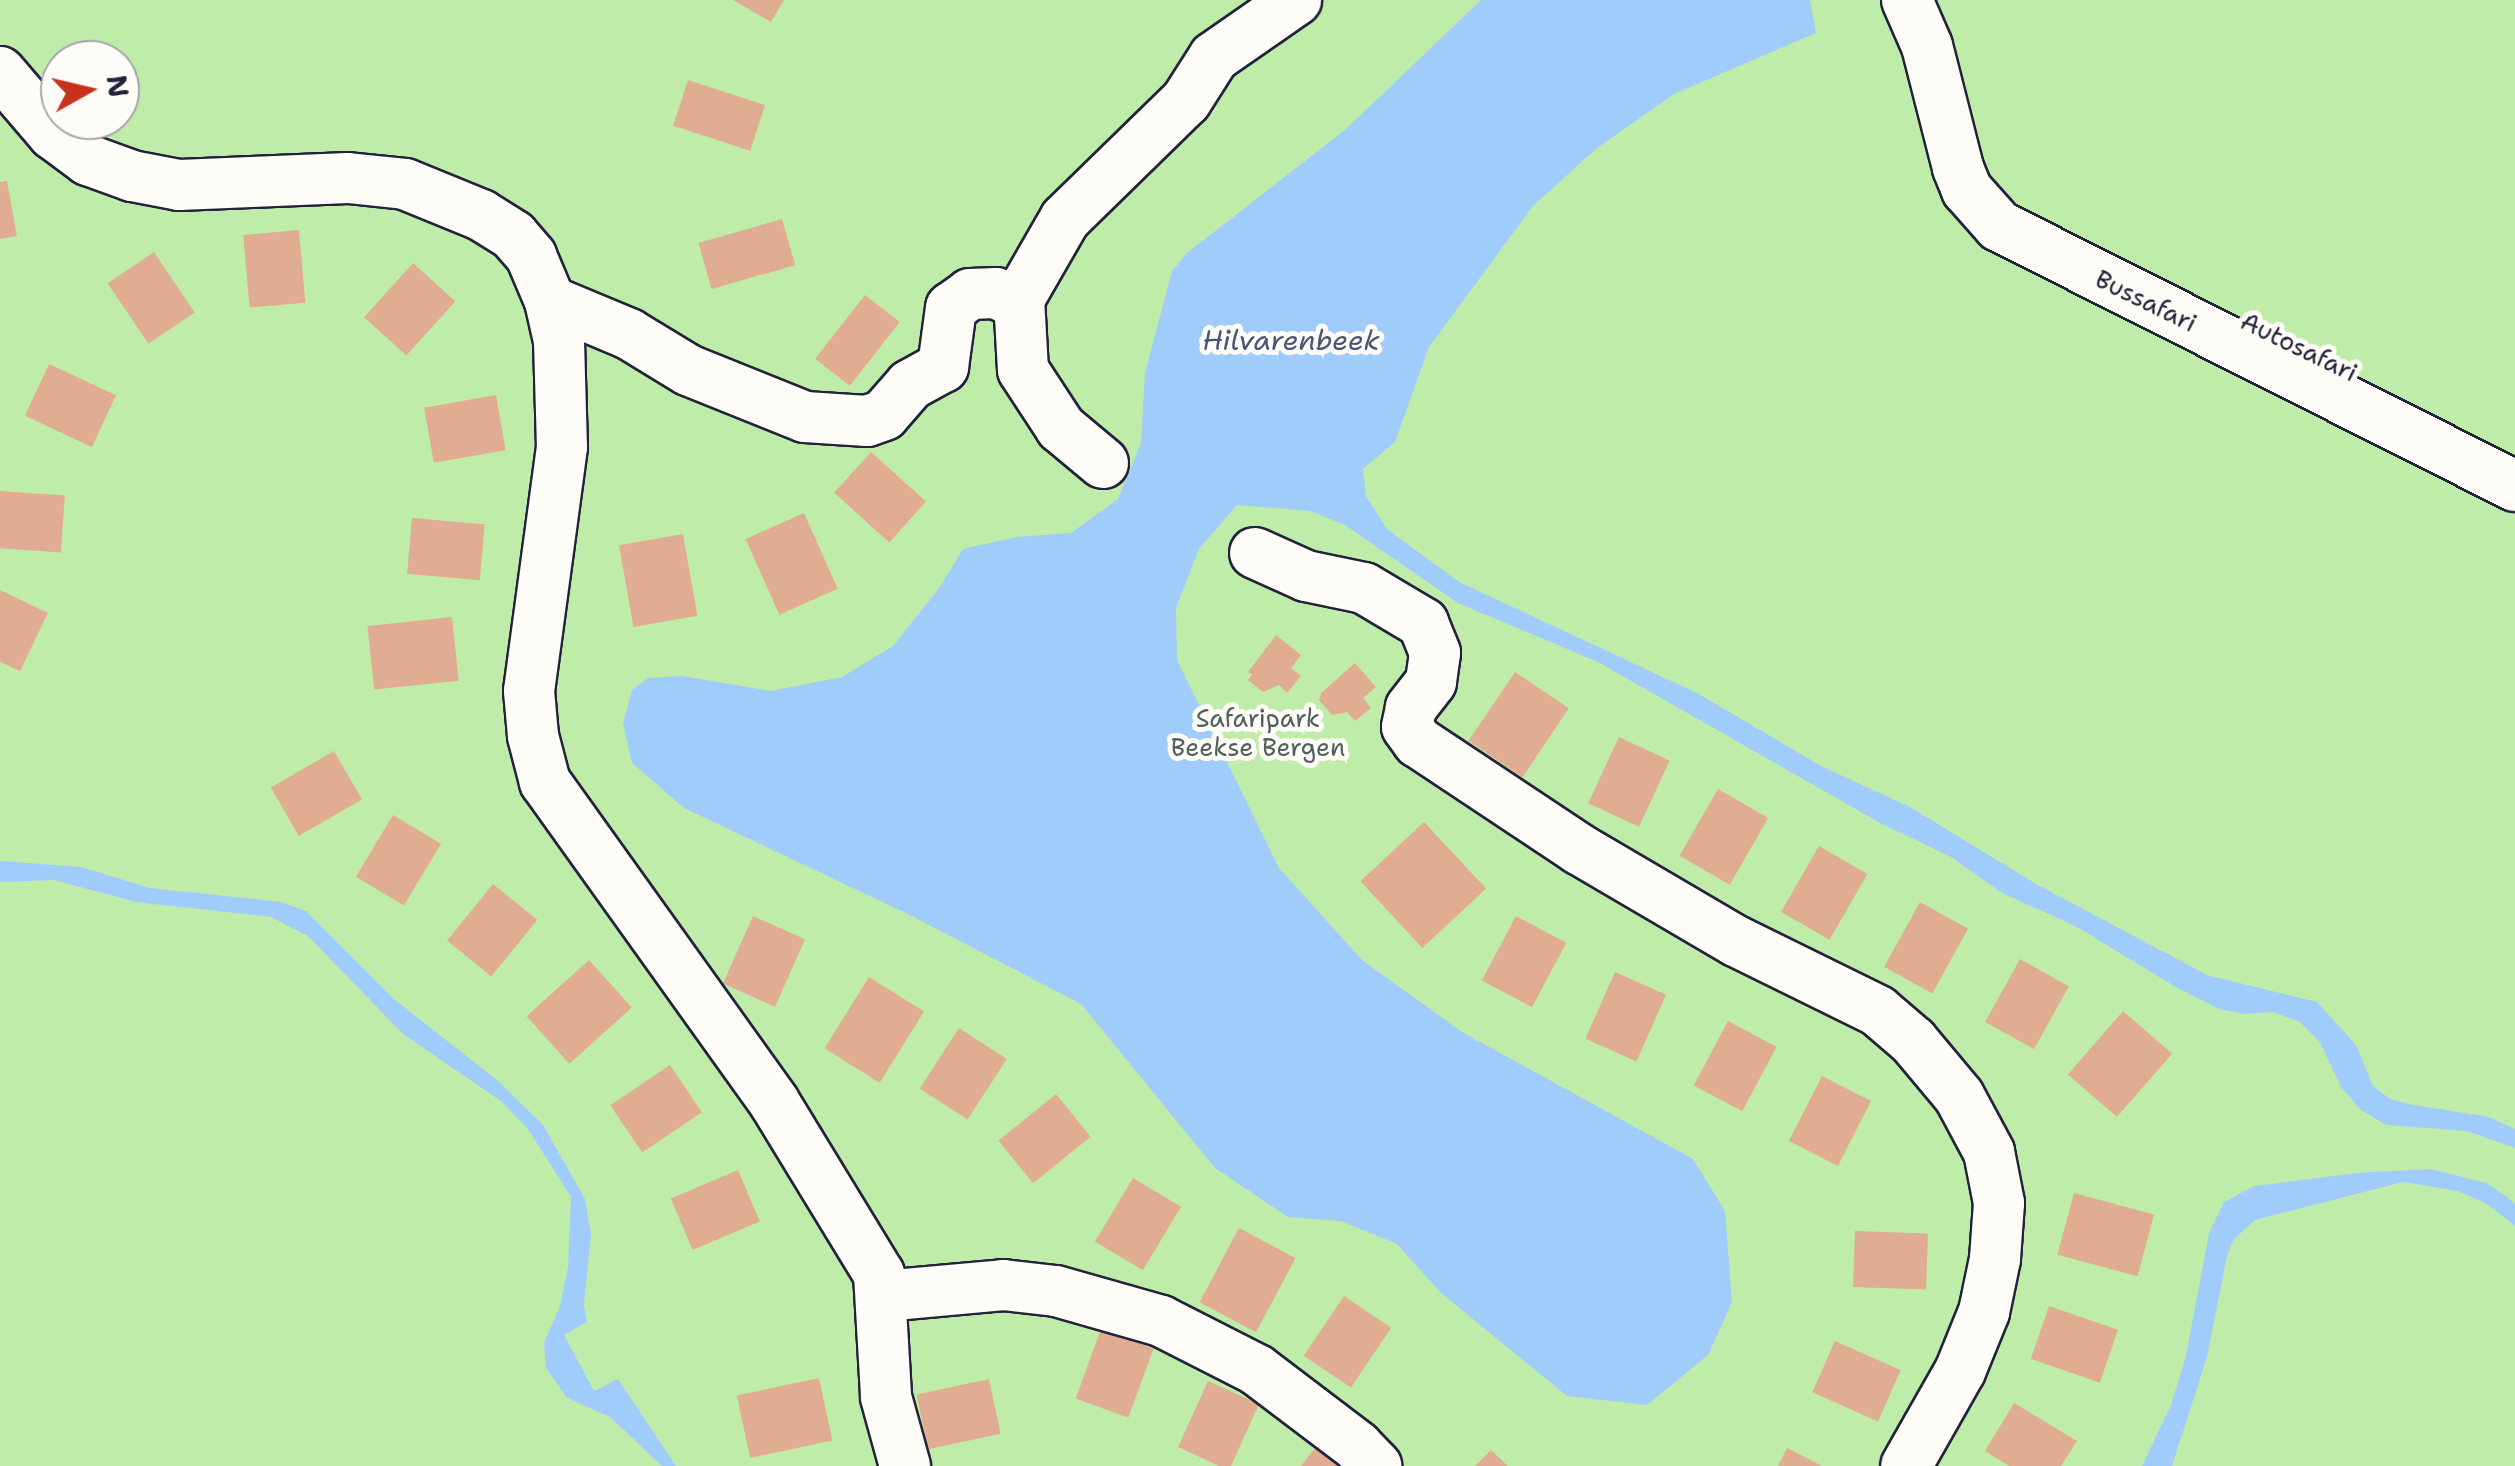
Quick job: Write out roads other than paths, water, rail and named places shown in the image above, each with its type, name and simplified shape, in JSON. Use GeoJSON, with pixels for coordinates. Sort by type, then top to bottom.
{"type":"FeatureCollection","features":[{"type":"Feature","properties":{"kind":"street"},"geometry":{"type":"LineString","coordinates":[[1103,463],[1062,428],[1023,370],[1019,304],[1044,250],[1065,219],[1186,101],[1214,57],[1296,0]]}},
{"type":"Feature","properties":{"kind":"street","name":"Bussafari"},"geometry":{"type":"LineString","coordinates":[[1907,0],[1927,46],[1958,168],[1967,190],[1999,226],[2515,486]]}},
{"type":"Feature","properties":{"kind":"street","name":"Autosafari"},"geometry":{"type":"LineString","coordinates":[[1935,0],[1950,36],[1988,170],[2020,208],[2515,454]]}},
{"type":"Feature","properties":{"kind":"street"},"geometry":{"type":"LineString","coordinates":[[0,72],[53,134],[88,160],[132,176],[216,186],[348,178],[405,184],[447,199],[513,235],[530,256],[550,301],[559,340],[562,447],[529,690],[532,736],[545,782],[774,1102],[879,1274],[886,1397],[905,1466]]}},
{"type":"Feature","properties":{"kind":"street"},"geometry":{"type":"LineString","coordinates":[[550,301],[630,334],[688,370],[754,397],[805,416],[854,421],[884,414],[910,385],[943,367],[951,308],[970,294],[996,294],[1019,304]]}},
{"type":"Feature","properties":{"kind":"street"},"geometry":{"type":"LineString","coordinates":[[1255,553],[1306,576],[1364,588],[1423,622],[1434,653],[1431,682],[1411,708],[1407,727],[1432,753],[1579,850],[1736,941],[1878,1012],[1913,1041],[1959,1096],[1989,1152],[1999,1203],[1996,1258],[1984,1312],[1960,1371],[1906,1466]]}},
{"type":"Feature","properties":{"kind":"street"},"geometry":{"type":"LineString","coordinates":[[882,1296],[1003,1285],[1056,1292],[1161,1322],[1257,1370],[1357,1446],[1376,1466]]}},
{"type":"Feature","properties":{"kind":"water","name":"Hilvarenbeek"},"geometry":{"type":"Polygon","coordinates":[[[1481,0],[1810,0],[1816,33],[1674,94],[1597,148],[1533,206],[1429,347],[1395,442],[1363,469],[1366,496],[1387,529],[1459,582],[1697,693],[1821,766],[1910,807],[2036,884],[2207,975],[2317,1002],[2356,1045],[2373,1086],[2390,1099],[2489,1117],[2515,1129],[2515,1148],[2467,1131],[2386,1125],[2361,1110],[2341,1087],[2320,1042],[2300,1022],[2273,1012],[2244,1014],[2219,1009],[2174,986],[2077,927],[2002,893],[1951,857],[1882,824],[1598,662],[1458,603],[1345,525],[1310,511],[1237,505],[1199,549],[1176,608],[1177,660],[1279,868],[1362,960],[1462,1032],[1693,1159],[1725,1211],[1732,1302],[1708,1355],[1647,1405],[1567,1396],[1441,1293],[1397,1244],[1341,1221],[1288,1217],[1215,1168],[1081,1004],[908,914],[684,808],[632,763],[623,723],[632,690],[648,678],[682,676],[771,691],[842,677],[893,646],[940,587],[963,549],[1017,537],[1071,533],[1118,499],[1141,443],[1145,373],[1172,271],[1187,253],[1346,129],[1481,0]]]}},
{"type":"Feature","properties":{"kind":"water"},"geometry":{"type":"Polygon","coordinates":[[[0,861],[81,867],[150,888],[281,902],[306,911],[394,999],[498,1081],[543,1125],[585,1199],[591,1235],[584,1304],[587,1322],[564,1335],[594,1391],[618,1379],[676,1466],[662,1466],[610,1417],[567,1398],[546,1368],[544,1343],[560,1306],[568,1268],[571,1197],[528,1129],[501,1101],[403,1034],[308,936],[271,917],[136,902],[54,880],[0,882],[0,861]]]}},
{"type":"Feature","properties":{"kind":"water"},"geometry":{"type":"Polygon","coordinates":[[[2431,1169],[2486,1183],[2506,1196],[2515,1204],[2515,1226],[2487,1204],[2458,1191],[2403,1182],[2255,1220],[2234,1239],[2227,1256],[2207,1357],[2172,1466],[2142,1466],[2171,1405],[2186,1356],[2209,1233],[2224,1202],[2254,1186],[2357,1173],[2431,1169]]]}},
{"type":"Feature","properties":{"kind":"park label","name":"Safaripark Beekse Bergen"},"geometry":{"type":"Point","coordinates":[1258,734]}}]}
